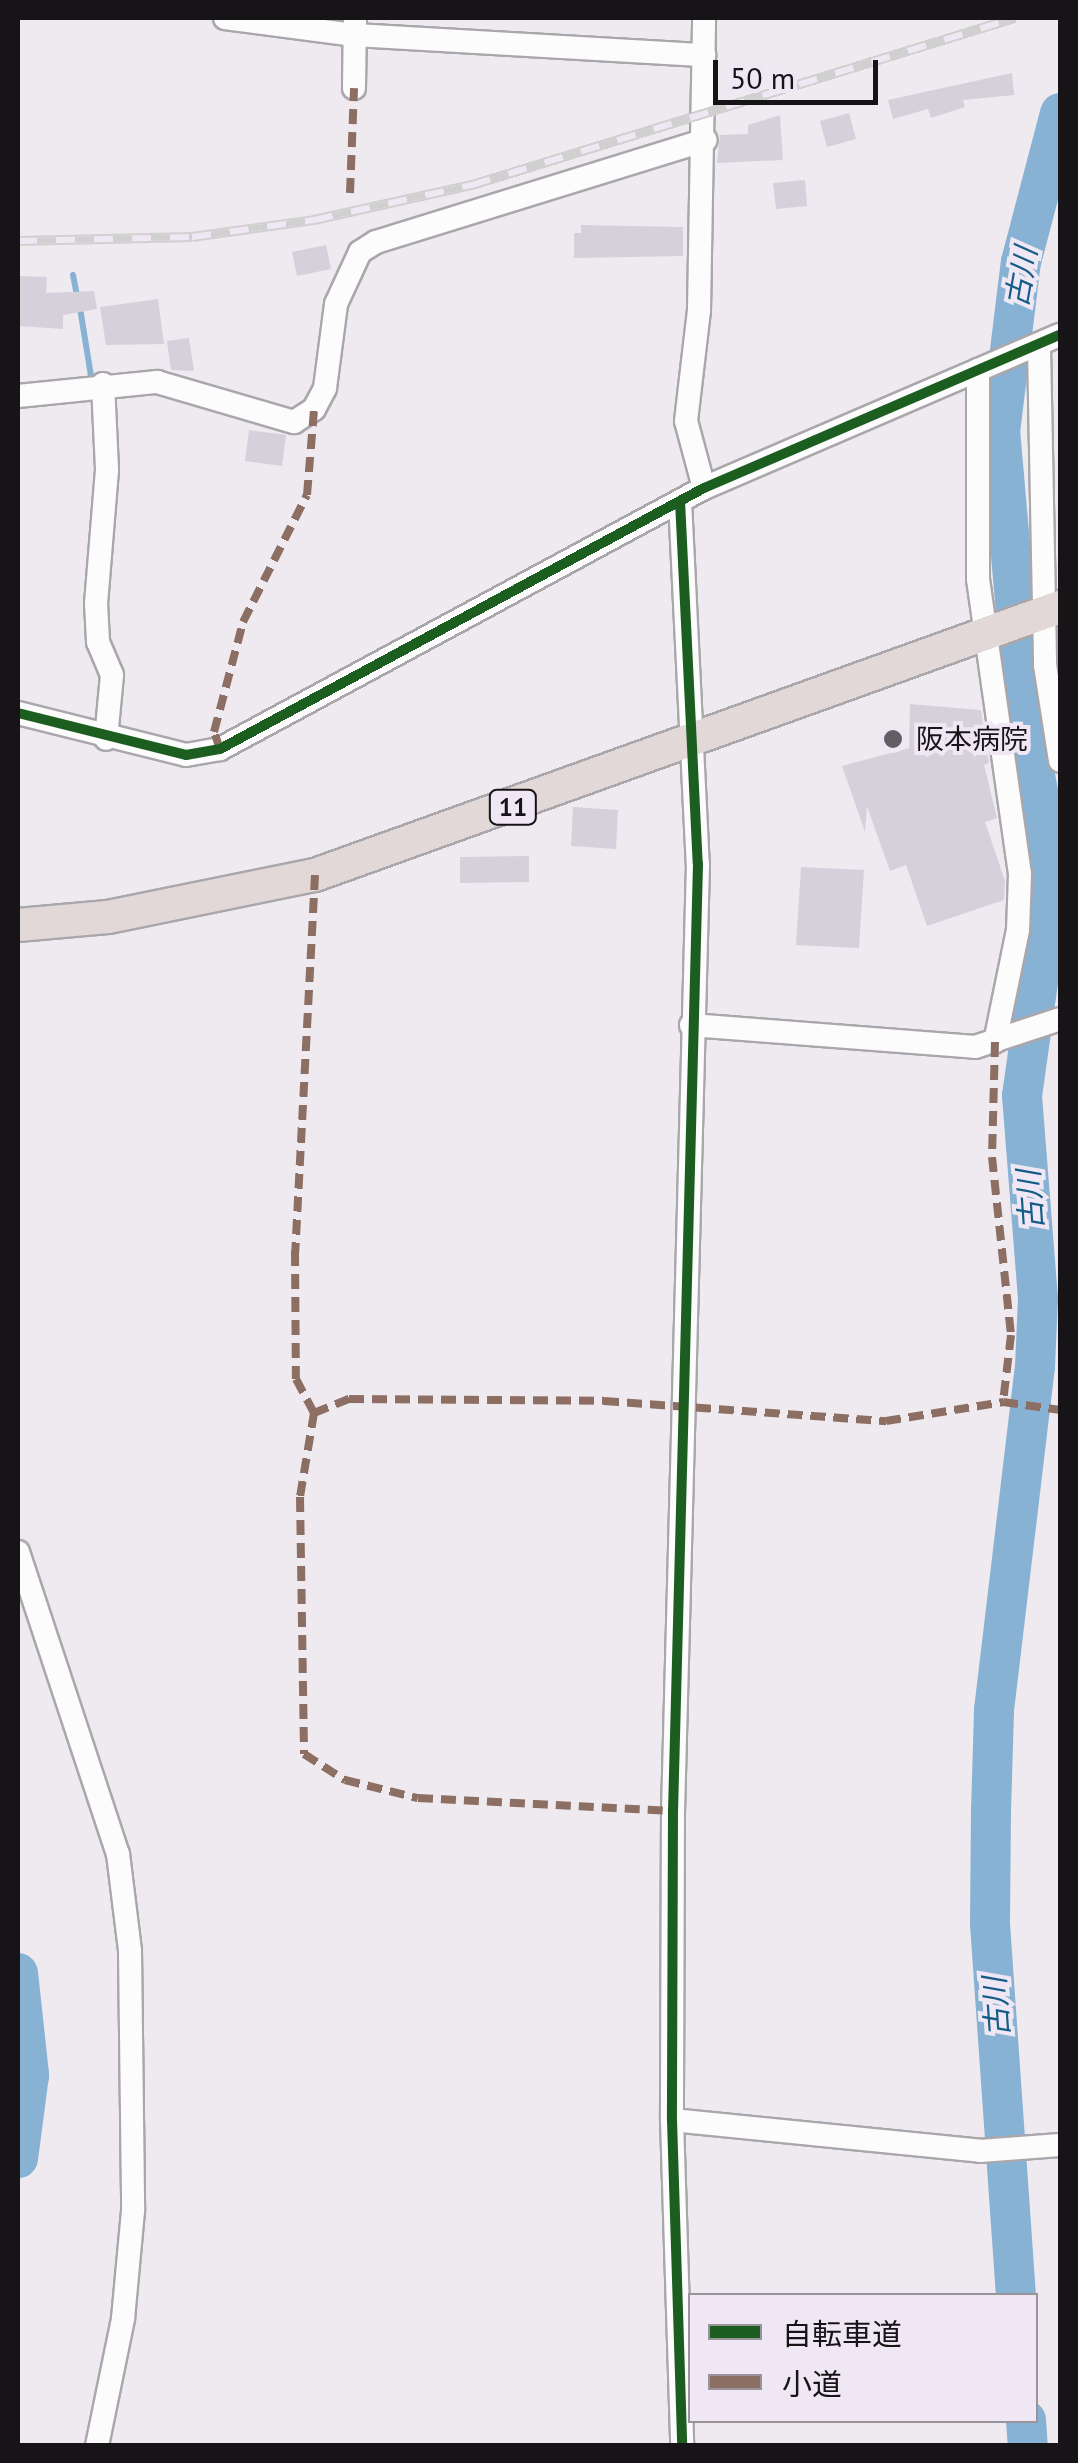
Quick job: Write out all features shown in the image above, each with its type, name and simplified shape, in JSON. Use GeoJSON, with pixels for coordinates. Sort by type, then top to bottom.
{"type":"FeatureCollection","features":[{"type":"Feature","properties":{"kind":"highway","name":"11"},"geometry":{"type":"LineString","coordinates":[[18,925],[108,917],[315,875],[1048,611]]}},
{"type":"Feature","properties":{"kind":"street"},"geometry":{"type":"LineString","coordinates":[[225,18],[704,55]]}},
{"type":"Feature","properties":{"kind":"street"},"geometry":{"type":"LineString","coordinates":[[704,18],[706,140],[700,311],[686,421],[704,488]]}},
{"type":"Feature","properties":{"kind":"street"},"geometry":{"type":"LineString","coordinates":[[354,88],[355,26]]}},
{"type":"Feature","properties":{"kind":"street"},"geometry":{"type":"LineString","coordinates":[[18,396],[104,384],[157,382],[294,422],[314,409],[325,388],[336,304],[360,252],[376,242],[706,140]]}},
{"type":"Feature","properties":{"kind":"street"},"geometry":{"type":"LineString","coordinates":[[18,712],[106,739],[186,754],[220,748],[704,488],[1060,335]]}},
{"type":"Feature","properties":{"kind":"street"},"geometry":{"type":"LineString","coordinates":[[1033,348],[1048,611],[1045,665],[1060,761]]}},
{"type":"Feature","properties":{"kind":"street"},"geometry":{"type":"LineString","coordinates":[[982,369],[978,579],[989,632],[1020,874],[1018,930],[1001,1040]]}},
{"type":"Feature","properties":{"kind":"street"},"geometry":{"type":"LineString","coordinates":[[104,384],[107,470],[96,603],[98,642],[112,675],[106,739]]}},
{"type":"Feature","properties":{"kind":"street"},"geometry":{"type":"LineString","coordinates":[[680,501],[698,864],[672,2120],[682,2446]]}},
{"type":"Feature","properties":{"kind":"street"},"geometry":{"type":"LineString","coordinates":[[692,1025],[920,1045],[1001,1040],[1058,1020]]}},
{"type":"Feature","properties":{"kind":"street"},"geometry":{"type":"LineString","coordinates":[[18,1552],[118,1854],[130,1951],[133,2211],[123,2319],[97,2446]]}},
{"type":"Feature","properties":{"kind":"street"},"geometry":{"type":"LineString","coordinates":[[672,2120],[980,2150],[1060,2145]]}},
{"type":"Feature","properties":{"kind":"building"},"geometry":{"type":"Polygon","coordinates":[[[1012,73],[1014,95],[963,100],[965,107],[931,118],[928,109],[893,119],[888,100],[1012,73]]]}},
{"type":"Feature","properties":{"kind":"building"},"geometry":{"type":"Polygon","coordinates":[[[849,113],[856,139],[827,147],[820,121],[849,113]]]}},
{"type":"Feature","properties":{"kind":"building"},"geometry":{"type":"Polygon","coordinates":[[[780,115],[783,160],[717,163],[720,135],[748,134],[748,125],[780,115]]]}},
{"type":"Feature","properties":{"kind":"building"},"geometry":{"type":"Polygon","coordinates":[[[805,180],[807,206],[776,209],[773,183],[805,180]]]}},
{"type":"Feature","properties":{"kind":"building"},"geometry":{"type":"Polygon","coordinates":[[[581,225],[683,227],[683,256],[574,258],[574,233],[581,233],[581,225]]]}},
{"type":"Feature","properties":{"kind":"building"},"geometry":{"type":"Polygon","coordinates":[[[326,245],[331,269],[297,276],[292,252],[326,245]]]}},
{"type":"Feature","properties":{"kind":"building"},"geometry":{"type":"Polygon","coordinates":[[[20,276],[47,277],[46,293],[94,291],[97,309],[63,315],[63,329],[18,326],[20,276]]]}},
{"type":"Feature","properties":{"kind":"building"},"geometry":{"type":"Polygon","coordinates":[[[158,299],[164,344],[106,345],[100,307],[158,299]]]}},
{"type":"Feature","properties":{"kind":"building"},"geometry":{"type":"Polygon","coordinates":[[[189,338],[194,371],[171,370],[167,341],[189,338]]]}},
{"type":"Feature","properties":{"kind":"building"},"geometry":{"type":"Polygon","coordinates":[[[249,430],[286,435],[282,466],[245,461],[249,430]]]}},
{"type":"Feature","properties":{"kind":"building"},"geometry":{"type":"Polygon","coordinates":[[[910,704],[981,710],[989,763],[984,765],[997,818],[985,822],[1005,881],[1004,900],[927,926],[906,865],[890,871],[867,806],[865,832],[842,766],[909,748],[910,704]]]}},
{"type":"Feature","properties":{"kind":"building"},"geometry":{"type":"Polygon","coordinates":[[[573,807],[618,810],[616,849],[571,846],[573,807]]]}},
{"type":"Feature","properties":{"kind":"building"},"geometry":{"type":"Polygon","coordinates":[[[529,856],[529,882],[460,883],[460,857],[529,856]]]}},
{"type":"Feature","properties":{"kind":"building"},"geometry":{"type":"Polygon","coordinates":[[[801,867],[864,870],[859,948],[796,945],[801,867]]]}},
{"type":"Feature","properties":{"kind":"waterway","name":"古川"},"geometry":{"type":"LineString","coordinates":[[1016,2293],[990,1923],[991,1812],[994,1710],[1035,1367],[1038,1299],[1022,1096],[1046,925],[1049,850],[1026,727],[1000,432],[1021,262],[1060,113]]}},
{"type":"Feature","properties":{"kind":"waterway"},"geometry":{"type":"LineString","coordinates":[[73,275],[77,296]]}},
{"type":"Feature","properties":{"kind":"waterway"},"geometry":{"type":"LineString","coordinates":[[80,308],[91,376]]}},
{"type":"Feature","properties":{"kind":"waterway"},"geometry":{"type":"LineString","coordinates":[[18,1973],[29,2075],[18,2158]]}},
{"type":"Feature","properties":{"kind":"waterway","name":"古川"},"geometry":{"type":"LineString","coordinates":[[1026,2423],[1028,2446]]}},
{"type":"Feature","properties":{"kind":"railway"},"geometry":{"type":"LineString","coordinates":[[18,241],[192,237],[314,220],[472,185],[1015,18]]}},
{"type":"Feature","properties":{"kind":"marked path"},"geometry":{"type":"LineString","coordinates":[[350,193],[354,88]]}},
{"type":"Feature","properties":{"kind":"marked path"},"geometry":{"type":"LineString","coordinates":[[220,749],[214,732],[243,622],[307,495],[314,409]]}},
{"type":"Feature","properties":{"kind":"marked path"},"geometry":{"type":"LineString","coordinates":[[315,875],[295,1251],[296,1379],[314,1413],[300,1497],[304,1754],[345,1780],[418,1798],[673,1811]]}},
{"type":"Feature","properties":{"kind":"marked path"},"geometry":{"type":"LineString","coordinates":[[995,1042],[992,1157],[1011,1335],[1003,1402]]}},
{"type":"Feature","properties":{"kind":"marked path"},"geometry":{"type":"LineString","coordinates":[[314,1413],[349,1399],[604,1401],[886,1421],[1003,1402],[1060,1410]]}},
{"type":"Feature","properties":{"kind":"cycle path"},"geometry":{"type":"LineString","coordinates":[[18,713],[186,755],[220,749],[704,488],[1060,335]]}},
{"type":"Feature","properties":{"kind":"cycle path"},"geometry":{"type":"LineString","coordinates":[[680,501],[698,864],[673,1811],[672,2120],[682,2446]]}},
{"type":"Feature","properties":{"kind":"place","name":"阪本病院"},"geometry":{"type":"Point","coordinates":[893,739]}}]}
